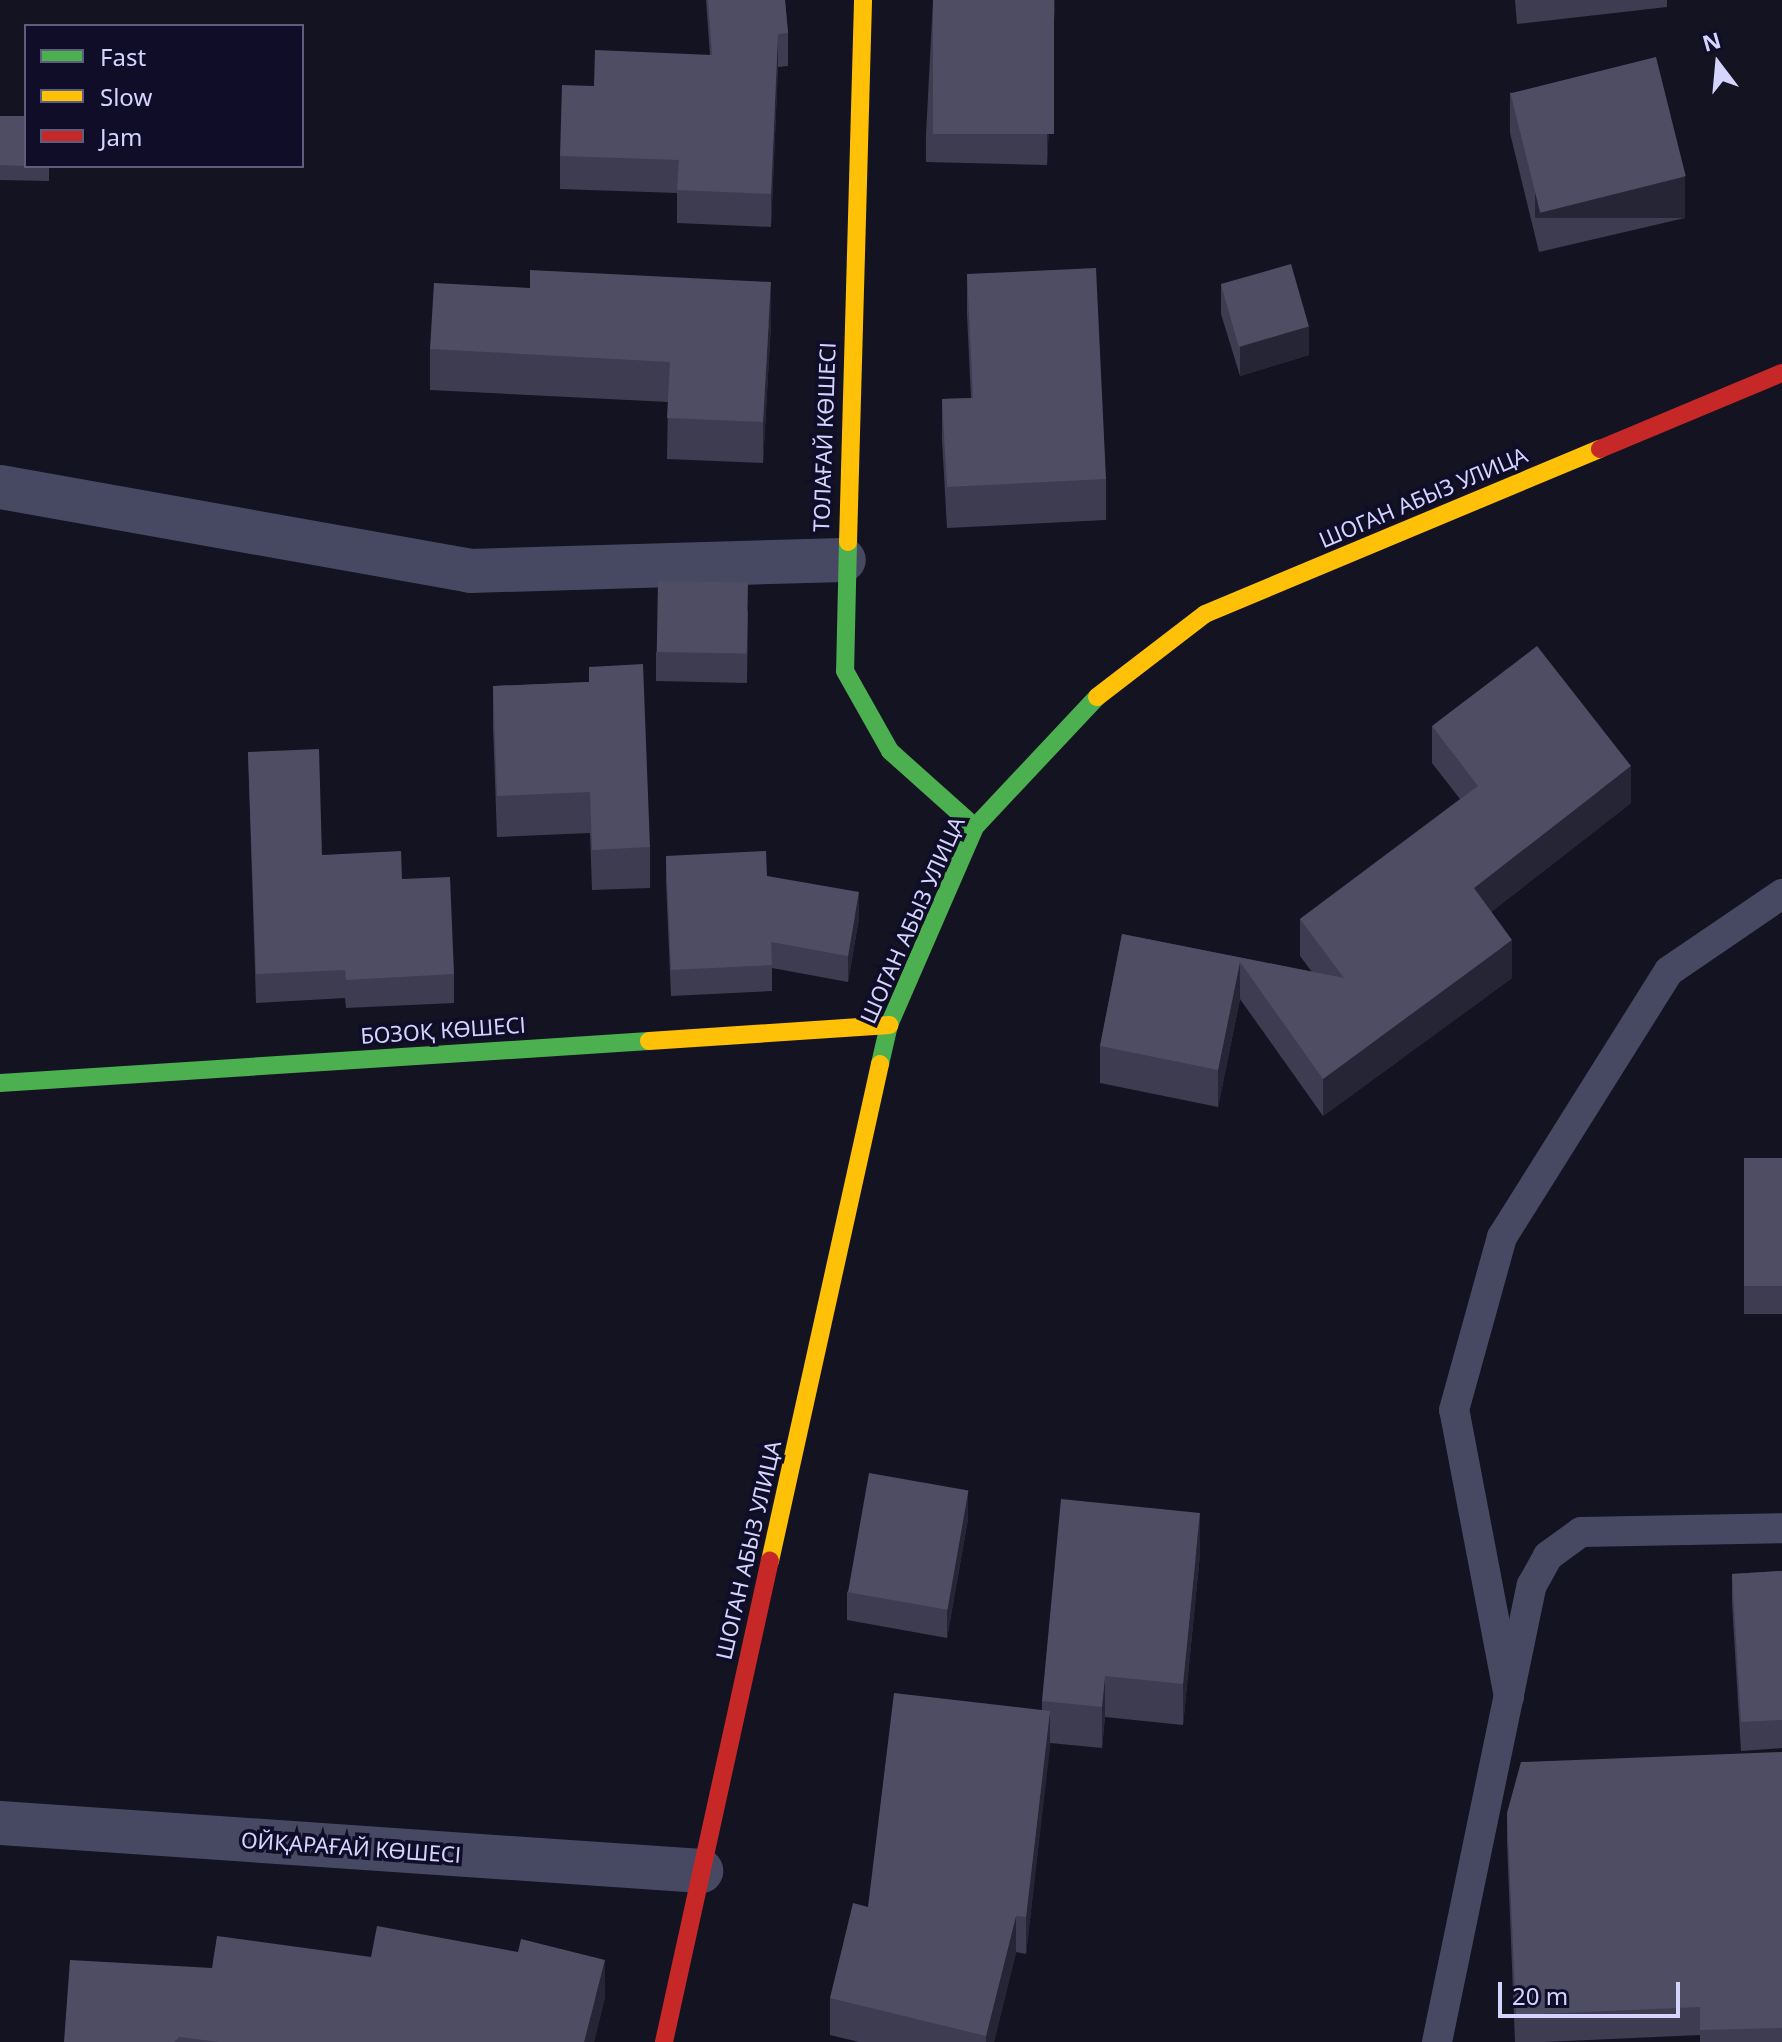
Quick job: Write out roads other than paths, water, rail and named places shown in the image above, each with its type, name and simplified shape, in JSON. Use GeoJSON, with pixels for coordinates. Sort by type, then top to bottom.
{"type":"FeatureCollection","features":[{"type":"Feature","properties":{"kind":"street","name":"ТОЛАҒАЙ КӨШЕСІ"},"geometry":{"type":"LineString","coordinates":[[863,0],[844,560],[845,671],[890,751],[975,827]]}},
{"type":"Feature","properties":{"kind":"street","name":"ШОГАН АБЫЗ УЛИЦА"},"geometry":{"type":"LineString","coordinates":[[664,2042],[889,1025],[975,827],[1093,700],[1205,614],[1782,373]]}},
{"type":"Feature","properties":{"kind":"street"},"geometry":{"type":"LineString","coordinates":[[0,487],[470,571],[844,560]]}},
{"type":"Feature","properties":{"kind":"street","name":"БОЗОҚ КӨШЕСІ"},"geometry":{"type":"LineString","coordinates":[[0,1083],[889,1025]]}},
{"type":"Feature","properties":{"kind":"street","name":"ОЙҚАРАҒАЙ КӨШЕСІ"},"geometry":{"type":"LineString","coordinates":[[0,1823],[701,1871]]}},
{"type":"Feature","properties":{"kind":"lane"},"geometry":{"type":"LineString","coordinates":[[1509,1697],[1454,1410],[1502,1237],[1669,971],[1782,894]]}},
{"type":"Feature","properties":{"kind":"lane"},"geometry":{"type":"LineString","coordinates":[[1437,2042],[1532,1585],[1548,1556],[1581,1532],[1782,1528]]}}]}
